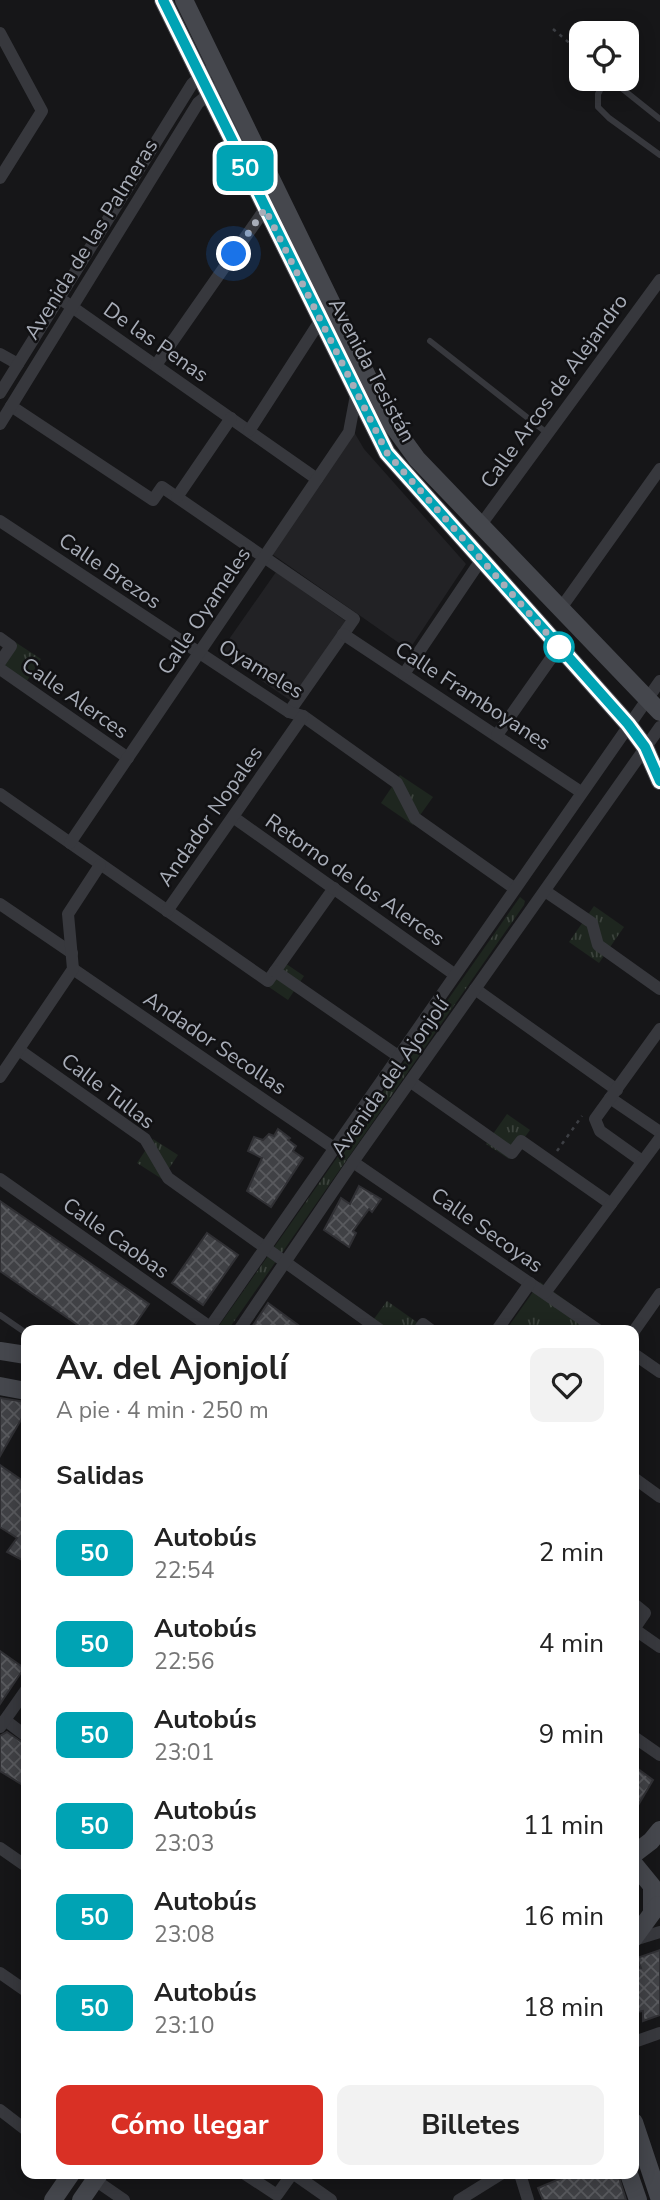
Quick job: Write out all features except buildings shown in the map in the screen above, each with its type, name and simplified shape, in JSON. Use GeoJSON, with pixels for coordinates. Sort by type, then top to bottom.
{"type":"FeatureCollection","features":[{"type":"Feature","properties":{"kind":"street","name":"Avenida Tesistán"},"geometry":{"type":"LineString","coordinates":[[163,0],[200,76],[217,88],[388,419],[417,458],[480,526],[660,712]]}},
{"type":"Feature","properties":{"kind":"street","name":"Avenida Tesistán"},"geometry":{"type":"LineString","coordinates":[[186,1],[217,67],[217,88],[265,209],[387,453],[628,724],[645,747],[660,781]]}},
{"type":"Feature","properties":{"kind":"street"},"geometry":{"type":"LineString","coordinates":[[0,33],[42,111],[0,178]]}},
{"type":"Feature","properties":{"kind":"street"},"geometry":{"type":"LineString","coordinates":[[200,76],[217,67]]}},
{"type":"Feature","properties":{"kind":"street","name":"Avenida de las Palmeras"},"geometry":{"type":"LineString","coordinates":[[0,393],[200,76]]}},
{"type":"Feature","properties":{"kind":"street","name":"Avenida de las Palmeras"},"geometry":{"type":"LineString","coordinates":[[0,424],[198,103],[217,88]]}},
{"type":"Feature","properties":{"kind":"street"},"geometry":{"type":"LineString","coordinates":[[156,365],[265,209]]}},
{"type":"Feature","properties":{"kind":"street","name":"Calle Arcos de Alejandro"},"geometry":{"type":"LineString","coordinates":[[480,526],[660,280]]}},
{"type":"Feature","properties":{"kind":"street","name":"De las Penas"},"geometry":{"type":"LineString","coordinates":[[59,298],[317,478]]}},
{"type":"Feature","properties":{"kind":"street"},"geometry":{"type":"LineString","coordinates":[[249,431],[320,321]]}},
{"type":"Feature","properties":{"kind":"street"},"geometry":{"type":"LineString","coordinates":[[0,354],[18,364]]}},
{"type":"Feature","properties":{"kind":"street","name":"Calle Oyameles"},"geometry":{"type":"LineString","coordinates":[[69,843],[345,437],[351,427],[356,395]]}},
{"type":"Feature","properties":{"kind":"street"},"geometry":{"type":"LineString","coordinates":[[11,406],[153,500],[162,487],[354,619],[289,712]]}},
{"type":"Feature","properties":{"kind":"street"},"geometry":{"type":"LineString","coordinates":[[177,497],[231,418]]}},
{"type":"Feature","properties":{"kind":"street"},"geometry":{"type":"LineString","coordinates":[[561,608],[660,469]]}},
{"type":"Feature","properties":{"kind":"street","name":"Calle Brezos"},"geometry":{"type":"LineString","coordinates":[[0,521],[199,654]]}},
{"type":"Feature","properties":{"kind":"street"},"geometry":{"type":"LineString","coordinates":[[404,674],[481,559]]}},
{"type":"Feature","properties":{"kind":"street","name":"Calle Framboyanes"},"geometry":{"type":"LineString","coordinates":[[343,634],[581,792]]}},
{"type":"Feature","properties":{"kind":"street","name":"Calle Alerces"},"geometry":{"type":"LineString","coordinates":[[0,638],[11,646],[0,662]]}},
{"type":"Feature","properties":{"kind":"street"},"geometry":{"type":"LineString","coordinates":[[497,735],[559,647]]}},
{"type":"Feature","properties":{"kind":"street","name":"Oyameles"},"geometry":{"type":"LineString","coordinates":[[199,654],[289,712],[303,716],[397,783],[415,818],[510,893]]}},
{"type":"Feature","properties":{"kind":"street","name":"Calle Alerces"},"geometry":{"type":"LineString","coordinates":[[0,669],[128,758]]}},
{"type":"Feature","properties":{"kind":"street","name":"Avenida del Ajonjolí"},"geometry":{"type":"LineString","coordinates":[[212,1325],[660,681]]}},
{"type":"Feature","properties":{"kind":"street","name":"Andador Nopales"},"geometry":{"type":"LineString","coordinates":[[0,794],[167,911],[303,716]]}},
{"type":"Feature","properties":{"kind":"street","name":"Avenida del Ajonjolí"},"geometry":{"type":"LineString","coordinates":[[242,1325],[660,727]]}},
{"type":"Feature","properties":{"kind":"street","name":"Retorno de los Alerces"},"geometry":{"type":"LineString","coordinates":[[233,817],[454,974]]}},
{"type":"Feature","properties":{"kind":"street"},"geometry":{"type":"LineString","coordinates":[[0,1077],[73,969],[68,914],[100,864]]}},
{"type":"Feature","properties":{"kind":"street"},"geometry":{"type":"LineString","coordinates":[[167,911],[268,981],[334,888]]}},
{"type":"Feature","properties":{"kind":"street"},"geometry":{"type":"LineString","coordinates":[[545,891],[592,923],[598,945],[660,989]]}},
{"type":"Feature","properties":{"kind":"street"},"geometry":{"type":"LineString","coordinates":[[510,893],[528,914]]}},
{"type":"Feature","properties":{"kind":"street"},"geometry":{"type":"LineString","coordinates":[[0,904],[72,953]]}},
{"type":"Feature","properties":{"kind":"street","name":"Andador Secollas"},"geometry":{"type":"LineString","coordinates":[[73,969],[334,1148]]}},
{"type":"Feature","properties":{"kind":"street"},"geometry":{"type":"LineString","coordinates":[[275,971],[398,1056]]}},
{"type":"Feature","properties":{"kind":"street"},"geometry":{"type":"LineString","coordinates":[[475,989],[660,1132]]}},
{"type":"Feature","properties":{"kind":"street"},"geometry":{"type":"LineString","coordinates":[[642,1161],[600,1131],[595,1119],[660,1029]]}},
{"type":"Feature","properties":{"kind":"street","name":"Calle Tullas"},"geometry":{"type":"LineString","coordinates":[[19,1050],[145,1139],[168,1178],[265,1248]]}},
{"type":"Feature","properties":{"kind":"street"},"geometry":{"type":"LineString","coordinates":[[411,1082],[512,1153],[521,1141],[611,1204]]}},
{"type":"Feature","properties":{"kind":"street"},"geometry":{"type":"LineString","coordinates":[[545,1293],[660,1138]]}},
{"type":"Feature","properties":{"kind":"street","name":"Calle Secoyas"},"geometry":{"type":"LineString","coordinates":[[354,1162],[591,1325]]}},
{"type":"Feature","properties":{"kind":"street","name":"Calle Caobas"},"geometry":{"type":"LineString","coordinates":[[0,1179],[203,1325]]}},
{"type":"Feature","properties":{"kind":"street"},"geometry":{"type":"LineString","coordinates":[[265,1248],[373,1325]]}},
{"type":"Feature","properties":{"kind":"street"},"geometry":{"type":"LineString","coordinates":[[501,1325],[530,1283]]}},
{"type":"Feature","properties":{"kind":"street"},"geometry":{"type":"LineString","coordinates":[[638,1325],[660,1294]]}},
{"type":"Feature","properties":{"kind":"street"},"geometry":{"type":"LineString","coordinates":[[0,1351],[21,1353]]}},
{"type":"Feature","properties":{"kind":"street"},"geometry":{"type":"LineString","coordinates":[[639,1358],[660,1373]]}},
{"type":"Feature","properties":{"kind":"street"},"geometry":{"type":"LineString","coordinates":[[0,1386],[21,1390]]}},
{"type":"Feature","properties":{"kind":"street"},"geometry":{"type":"LineString","coordinates":[[639,1482],[660,1497]]}},
{"type":"Feature","properties":{"kind":"street"},"geometry":{"type":"LineString","coordinates":[[639,1608],[645,1613],[639,1622]]}},
{"type":"Feature","properties":{"kind":"street"},"geometry":{"type":"LineString","coordinates":[[639,1632],[660,1647]]}},
{"type":"Feature","properties":{"kind":"street"},"geometry":{"type":"LineString","coordinates":[[21,1697],[3,1723],[21,1733]]}},
{"type":"Feature","properties":{"kind":"street"},"geometry":{"type":"LineString","coordinates":[[639,1740],[660,1755]]}},
{"type":"Feature","properties":{"kind":"street"},"geometry":{"type":"LineString","coordinates":[[639,1850],[660,1830]]}},
{"type":"Feature","properties":{"kind":"street"},"geometry":{"type":"LineString","coordinates":[[0,1848],[21,1863]]}},
{"type":"Feature","properties":{"kind":"street"},"geometry":{"type":"LineString","coordinates":[[639,1868],[652,1886],[656,1907],[639,1932]]}},
{"type":"Feature","properties":{"kind":"street"},"geometry":{"type":"LineString","coordinates":[[639,1938],[660,1932]]}},
{"type":"Feature","properties":{"kind":"street"},"geometry":{"type":"LineString","coordinates":[[0,1973],[21,1988]]}},
{"type":"Feature","properties":{"kind":"street"},"geometry":{"type":"LineString","coordinates":[[639,2040],[660,2033]]}},
{"type":"Feature","properties":{"kind":"street"},"geometry":{"type":"LineString","coordinates":[[0,2110],[21,2126]]}},
{"type":"Feature","properties":{"kind":"street"},"geometry":{"type":"LineString","coordinates":[[639,2133],[655,2169],[660,2200]]}},
{"type":"Feature","properties":{"kind":"street"},"geometry":{"type":"LineString","coordinates":[[53,2200],[68,2179]]}},
{"type":"Feature","properties":{"kind":"street"},"geometry":{"type":"LineString","coordinates":[[80,2200],[96,2179]]}},
{"type":"Feature","properties":{"kind":"street"},"geometry":{"type":"LineString","coordinates":[[99,2179],[124,2200]]}},
{"type":"Feature","properties":{"kind":"street"},"geometry":{"type":"LineString","coordinates":[[253,2179],[277,2194],[289,2179]]}},
{"type":"Feature","properties":{"kind":"street"},"geometry":{"type":"LineString","coordinates":[[300,2179],[331,2200]]}},
{"type":"Feature","properties":{"kind":"street"},"geometry":{"type":"LineString","coordinates":[[459,2199],[493,2179]]}},
{"type":"Feature","properties":{"kind":"street"},"geometry":{"type":"LineString","coordinates":[[522,2179],[528,2200]]}},
{"type":"Feature","properties":{"kind":"street"},"geometry":{"type":"LineString","coordinates":[[631,2179],[638,2200]]}},
{"type":"Feature","properties":{"kind":"lane"},"geometry":{"type":"LineString","coordinates":[[600,91],[598,107],[609,118],[659,151]]}},
{"type":"Feature","properties":{"kind":"lane"},"geometry":{"type":"LineString","coordinates":[[624,91],[660,119]]}},
{"type":"Feature","properties":{"kind":"lane"},"geometry":{"type":"LineString","coordinates":[[430,341],[547,433]]}},
{"type":"Feature","properties":{"kind":"lane"},"geometry":{"type":"LineString","coordinates":[[0,1315],[21,1330]]}},
{"type":"Feature","properties":{"kind":"path"},"geometry":{"type":"LineString","coordinates":[[553,29],[569,43]]}},
{"type":"Feature","properties":{"kind":"path"},"geometry":{"type":"LineString","coordinates":[[550,1161],[582,1116]]}},
{"type":"Feature","properties":{"kind":"shaded area"},"geometry":{"type":"Polygon","coordinates":[[[354,432],[364,449],[466,564],[409,650],[272,554],[354,432]]]}},
{"type":"Feature","properties":{"kind":"shaded area"},"geometry":{"type":"Polygon","coordinates":[[[276,572],[347,622],[291,701],[220,652],[276,572]]]}},
{"type":"Feature","properties":{"kind":"green space"},"geometry":{"type":"Polygon","coordinates":[[[12,640],[41,659],[23,687],[0,672],[12,640]]]}},
{"type":"Feature","properties":{"kind":"green space"},"geometry":{"type":"Polygon","coordinates":[[[400,775],[433,797],[413,825],[381,803],[400,775]]]}},
{"type":"Feature","properties":{"kind":"green space"},"geometry":{"type":"Polygon","coordinates":[[[520,897],[525,901],[524,905],[247,1303],[232,1325],[220,1325],[520,897]]]}},
{"type":"Feature","properties":{"kind":"green space"},"geometry":{"type":"Polygon","coordinates":[[[594,906],[624,927],[599,963],[569,942],[594,906]]]}},
{"type":"Feature","properties":{"kind":"green space"},"geometry":{"type":"Polygon","coordinates":[[[279,959],[304,976],[288,1000],[263,983],[279,959]]]}},
{"type":"Feature","properties":{"kind":"green space"},"geometry":{"type":"Polygon","coordinates":[[[507,1114],[530,1130],[509,1159],[486,1144],[507,1114]]]}},
{"type":"Feature","properties":{"kind":"green space"},"geometry":{"type":"Polygon","coordinates":[[[153,1139],[178,1155],[162,1179],[137,1163],[153,1139]]]}},
{"type":"Feature","properties":{"kind":"green space"},"geometry":{"type":"Polygon","coordinates":[[[540,1282],[600,1325],[510,1325],[540,1282]]]}},
{"type":"Feature","properties":{"kind":"green space"},"geometry":{"type":"Polygon","coordinates":[[[387,1301],[421,1325],[374,1325],[371,1323],[387,1301]]]}},
{"type":"Feature","properties":{"kind":"bus line","name":"50"},"geometry":{"type":"LineString","coordinates":[[163,0],[371,427],[387,453],[628,724],[645,747],[660,781]]}},
{"type":"Feature","properties":{"kind":"route"},"geometry":{"type":"LineString","coordinates":[[234,254],[265,209],[371,427],[387,453],[559,647]]}}]}
